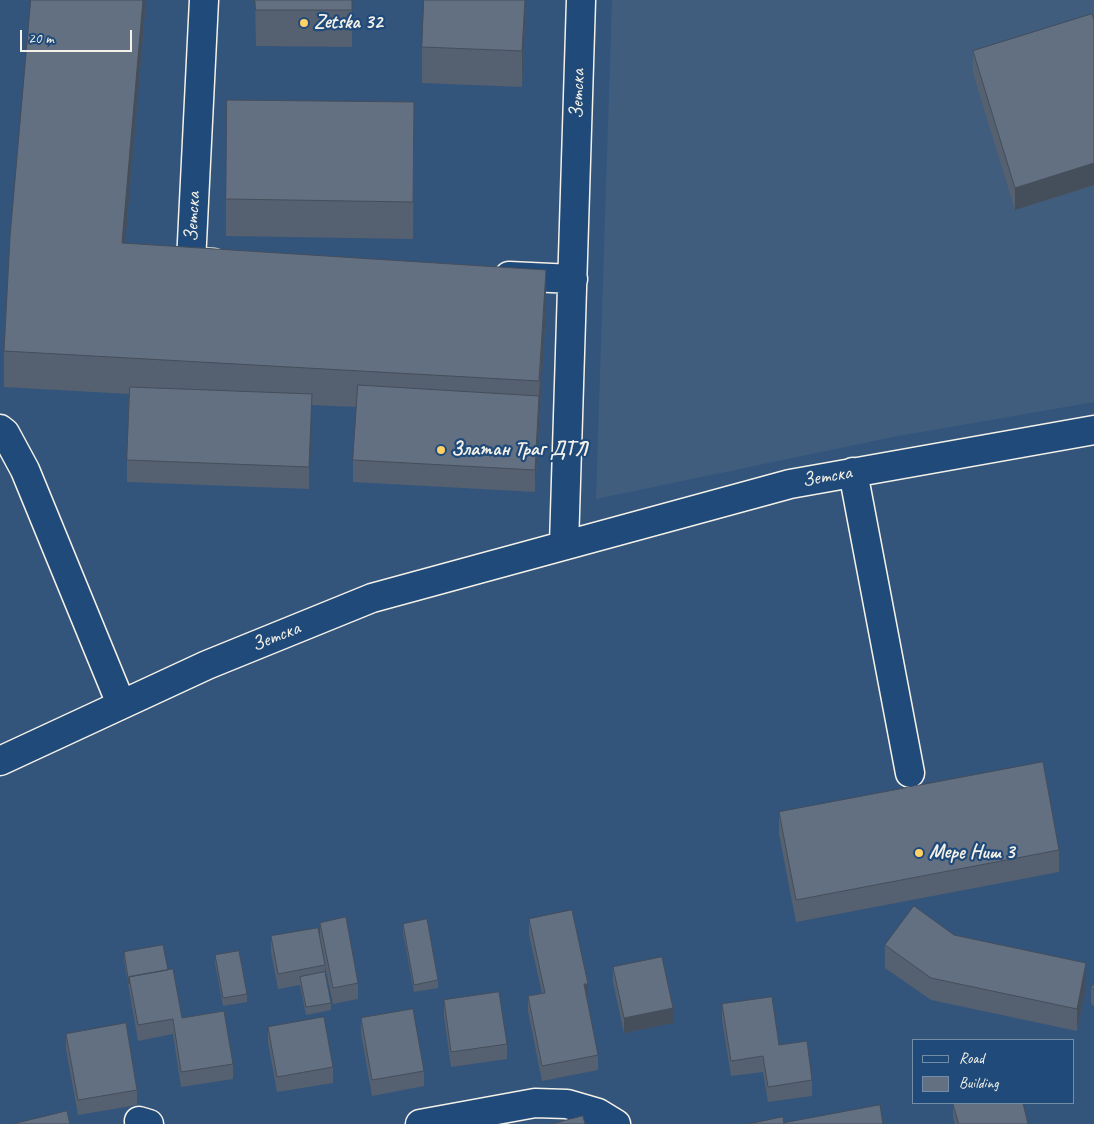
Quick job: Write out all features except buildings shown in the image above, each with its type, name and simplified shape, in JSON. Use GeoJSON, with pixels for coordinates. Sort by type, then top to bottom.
{"type":"FeatureCollection","features":[{"type":"Feature","properties":{"kind":"street","name":"Зетска"},"geometry":{"type":"LineString","coordinates":[[204,0],[191,262],[240,264]]}},
{"type":"Feature","properties":{"kind":"street","name":"Зетска"},"geometry":{"type":"LineString","coordinates":[[564,545],[581,0]]}},
{"type":"Feature","properties":{"kind":"street"},"geometry":{"type":"LineString","coordinates":[[485,275],[573,279]]}},
{"type":"Feature","properties":{"kind":"street"},"geometry":{"type":"LineString","coordinates":[[0,429],[5,433],[25,470],[121,704]]}},
{"type":"Feature","properties":{"kind":"street","name":"Зетска"},"geometry":{"type":"LineString","coordinates":[[0,761],[207,665],[372,598],[790,484],[1094,430]]}},
{"type":"Feature","properties":{"kind":"street"},"geometry":{"type":"LineString","coordinates":[[853,472],[910,773]]}},
{"type":"Feature","properties":{"kind":"street"},"geometry":{"type":"LineString","coordinates":[[420,1124],[535,1103],[567,1104],[598,1113],[616,1124]]}},
{"type":"Feature","properties":{"kind":"shaded area"},"geometry":{"type":"Polygon","coordinates":[[[612,0],[1094,0],[1094,402],[893,437],[596,499],[612,0]]]}},
{"type":"Feature","properties":{"kind":"place","name":"Zetska 32"},"geometry":{"type":"Point","coordinates":[304,23]}},
{"type":"Feature","properties":{"kind":"place","name":"Златан Траг ДТЛ"},"geometry":{"type":"Point","coordinates":[441,450]}},
{"type":"Feature","properties":{"kind":"place","name":"Мере Ниш 3"},"geometry":{"type":"Point","coordinates":[919,853]}}]}
